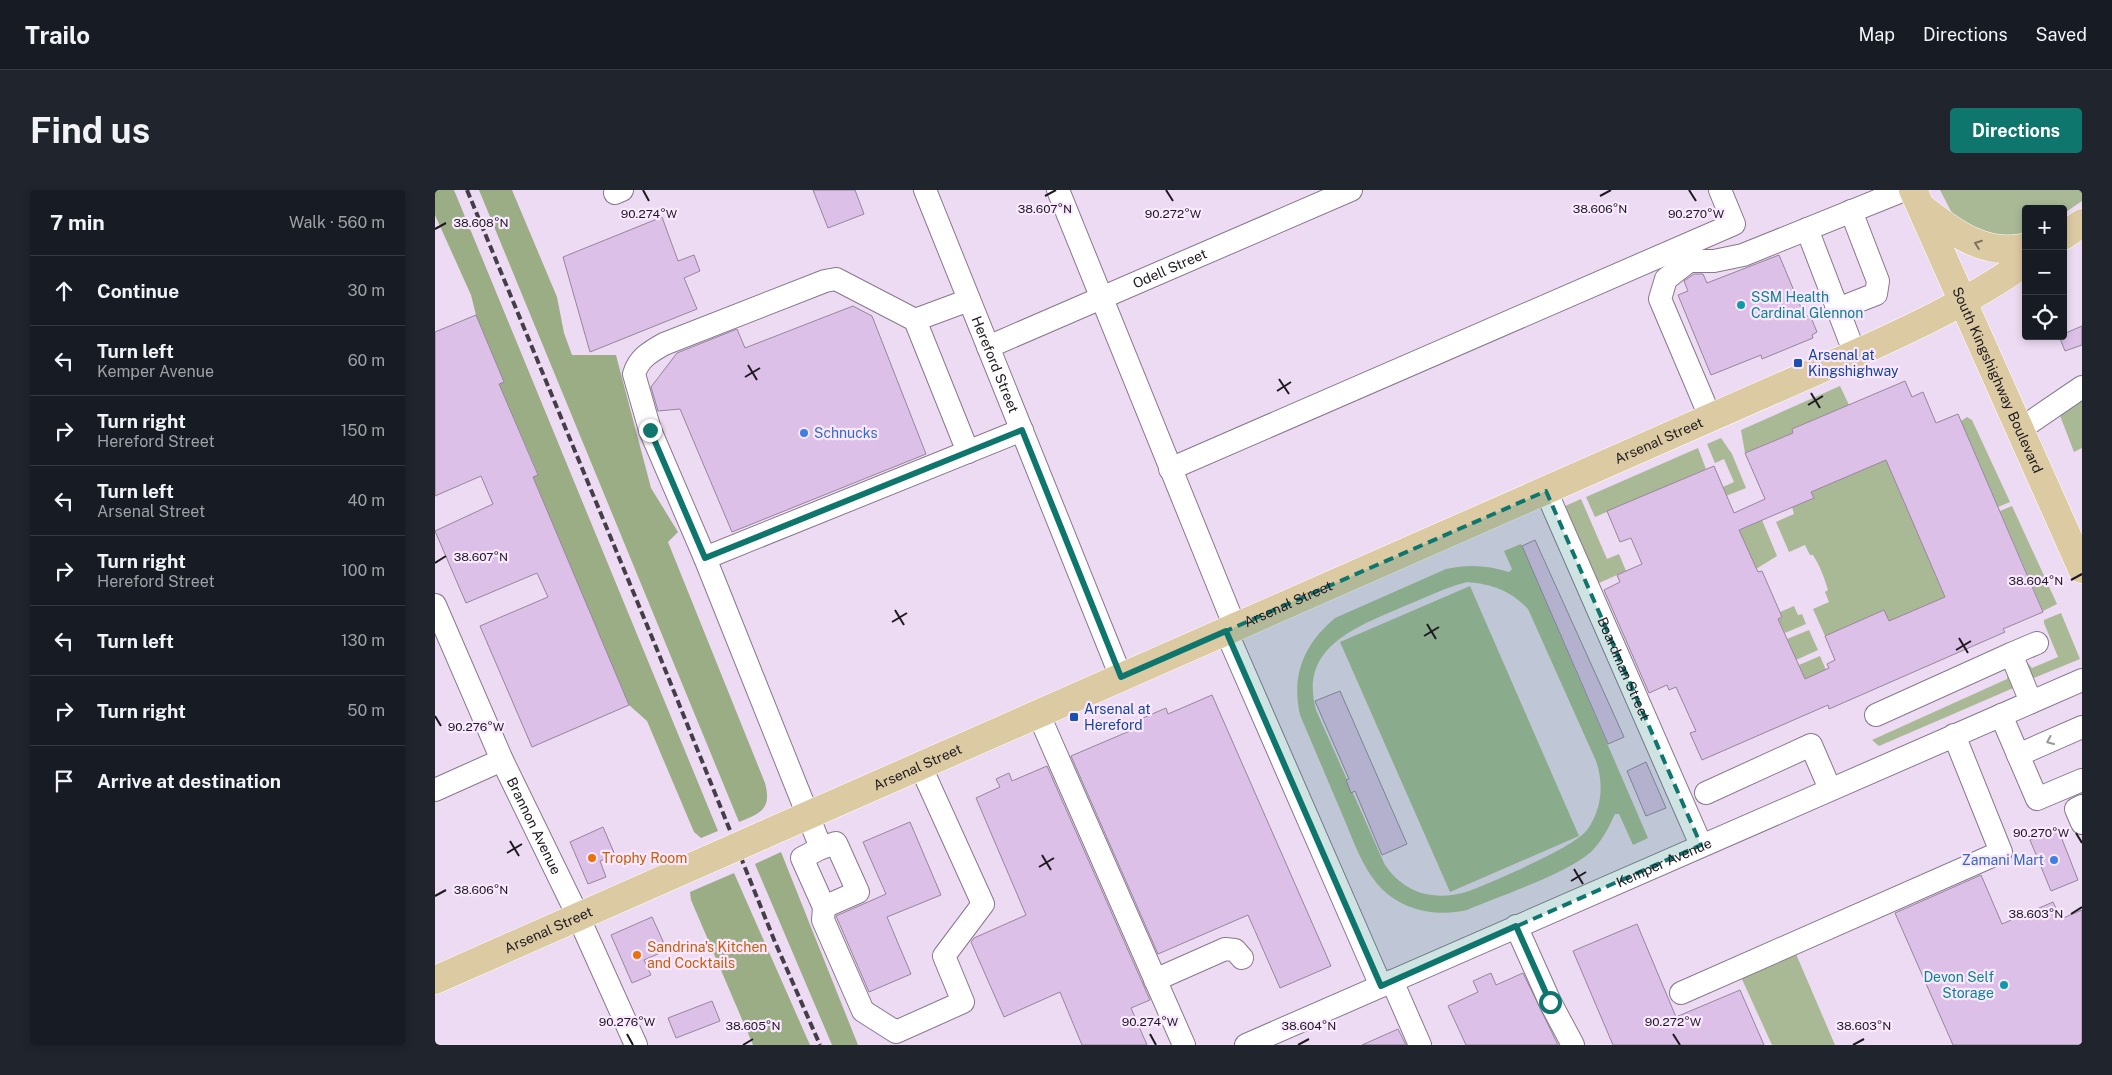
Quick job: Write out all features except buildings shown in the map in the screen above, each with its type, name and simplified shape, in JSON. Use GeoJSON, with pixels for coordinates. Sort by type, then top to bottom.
{"type":"FeatureCollection","features":[{"type":"Feature","properties":{"kind":"main road"},"geometry":{"type":"LineString","coordinates":[[1912,195],[1958,235],[1971,242],[1994,249],[2022,247]]}},
{"type":"Feature","properties":{"kind":"main road","name":"South Kingshighway Boulevard"},"geometry":{"type":"LineString","coordinates":[[1912,195],[2082,569]]}},
{"type":"Feature","properties":{"kind":"main road"},"geometry":{"type":"LineString","coordinates":[[2067,233],[2082,223]]}},
{"type":"Feature","properties":{"kind":"main road","name":"Arsenal Street"},"geometry":{"type":"LineString","coordinates":[[435,980],[1038,713],[1711,419],[1962,303],[2022,265]]}},
{"type":"Feature","properties":{"kind":"street","name":"Hereford Street"},"geometry":{"type":"LineString","coordinates":[[925,190],[1121,677]]}},
{"type":"Feature","properties":{"kind":"street"},"geometry":{"type":"LineString","coordinates":[[1059,190],[1170,469],[1230,629],[1386,983],[1420,1045]]}},
{"type":"Feature","properties":{"kind":"street","name":"Odell Street"},"geometry":{"type":"LineString","coordinates":[[988,347],[1351,190]]}},
{"type":"Feature","properties":{"kind":"street"},"geometry":{"type":"LineString","coordinates":[[1170,469],[1734,224],[1721,190]]}},
{"type":"Feature","properties":{"kind":"street"},"geometry":{"type":"LineString","coordinates":[[1711,419],[1660,299],[1666,279],[1689,261],[1714,261],[1743,255],[1851,212],[1912,195]]}},
{"type":"Feature","properties":{"kind":"street"},"geometry":{"type":"LineString","coordinates":[[1838,309],[1876,294],[1878,281],[1851,212]]}},
{"type":"Feature","properties":{"kind":"street"},"geometry":{"type":"LineString","coordinates":[[1807,229],[1855,354]]}},
{"type":"Feature","properties":{"kind":"street"},"geometry":{"type":"LineString","coordinates":[[821,848],[705,558],[650,430],[634,374],[637,364],[646,355],[664,344],[836,279],[915,320],[968,452]]}},
{"type":"Feature","properties":{"kind":"street"},"geometry":{"type":"LineString","coordinates":[[915,320],[969,300]]}},
{"type":"Feature","properties":{"kind":"street"},"geometry":{"type":"LineString","coordinates":[[2019,430],[2082,387]]}},
{"type":"Feature","properties":{"kind":"street"},"geometry":{"type":"LineString","coordinates":[[705,558],[1022,430]]}},
{"type":"Feature","properties":{"kind":"street","name":"Boardman Street"},"geometry":{"type":"LineString","coordinates":[[1547,491],[1701,845]]}},
{"type":"Feature","properties":{"kind":"street","name":"Brannon Avenue"},"geometry":{"type":"LineString","coordinates":[[435,605],[502,760],[578,916],[636,1045]]}},
{"type":"Feature","properties":{"kind":"street"},"geometry":{"type":"LineString","coordinates":[[1876,714],[2037,643]]}},
{"type":"Feature","properties":{"kind":"street"},"geometry":{"type":"LineString","coordinates":[[2011,654],[2031,702]]}},
{"type":"Feature","properties":{"kind":"street","name":"Kemper Avenue"},"geometry":{"type":"LineString","coordinates":[[1246,1045],[1290,1032],[1386,983],[2082,680]]}},
{"type":"Feature","properties":{"kind":"street"},"geometry":{"type":"LineString","coordinates":[[1038,713],[1184,1045]]}},
{"type":"Feature","properties":{"kind":"street"},"geometry":{"type":"LineString","coordinates":[[2001,715],[2037,799],[2082,780]]}},
{"type":"Feature","properties":{"kind":"street"},"geometry":{"type":"LineString","coordinates":[[2018,755],[2082,727]]}},
{"type":"Feature","properties":{"kind":"street"},"geometry":{"type":"LineString","coordinates":[[1681,993],[2001,852],[1954,735]]}},
{"type":"Feature","properties":{"kind":"street"},"geometry":{"type":"LineString","coordinates":[[1706,793],[1811,746],[1830,789]]}},
{"type":"Feature","properties":{"kind":"street"},"geometry":{"type":"LineString","coordinates":[[435,790],[502,760]]}},
{"type":"Feature","properties":{"kind":"street"},"geometry":{"type":"LineString","coordinates":[[824,907],[858,892],[836,842],[802,858],[824,907],[823,920],[863,1011],[896,1032],[963,1002],[943,956],[983,904],[920,765]]}},
{"type":"Feature","properties":{"kind":"street"},"geometry":{"type":"LineString","coordinates":[[2082,806],[2076,808],[2082,823]]}},
{"type":"Feature","properties":{"kind":"street"},"geometry":{"type":"LineString","coordinates":[[1516,926],[1550,1002],[1573,1045]]}},
{"type":"Feature","properties":{"kind":"street"},"geometry":{"type":"LineString","coordinates":[[1155,980],[1225,949],[1235,950],[1242,958]]}},
{"type":"Feature","properties":{"kind":"highlighted area"},"geometry":{"type":"Polygon","coordinates":[[[1546,491],[1701,845],[1381,986],[1226,631],[1546,491]]]}},
{"type":"Feature","properties":{"kind":"green space"},"geometry":{"type":"Polygon","coordinates":[[[435,190],[454,190],[718,831],[701,838],[694,832],[647,721],[629,705],[533,477],[538,474],[499,384],[504,382],[476,315],[471,295],[435,215],[435,190]]]}},
{"type":"Feature","properties":{"kind":"green space"},"geometry":{"type":"Polygon","coordinates":[[[479,190],[512,190],[557,297],[564,333],[572,355],[616,355],[651,488],[678,532],[668,542],[765,783],[767,792],[766,804],[759,813],[747,819],[739,822],[479,190]]]}},
{"type":"Feature","properties":{"kind":"green space"},"geometry":{"type":"Polygon","coordinates":[[[1940,190],[2082,190],[2082,201],[2067,211],[2067,205],[2022,205],[2022,238],[2002,242],[1954,217],[1940,190]]]}},
{"type":"Feature","properties":{"kind":"green space"},"geometry":{"type":"Polygon","coordinates":[[[1840,386],[1849,405],[1792,429],[1793,433],[1745,453],[1741,430],[1840,386]]]}},
{"type":"Feature","properties":{"kind":"green space"},"geometry":{"type":"Polygon","coordinates":[[[2082,397],[2082,448],[2074,452],[2059,413],[2082,397]]]}},
{"type":"Feature","properties":{"kind":"green space"},"geometry":{"type":"Polygon","coordinates":[[[1967,417],[1972,420],[2010,502],[1998,507],[1961,421],[1967,417]]]}},
{"type":"Feature","properties":{"kind":"green space"},"geometry":{"type":"Polygon","coordinates":[[[1721,438],[1732,454],[1746,488],[1726,496],[1723,487],[1734,482],[1724,459],[1715,463],[1707,444],[1721,438]]]}},
{"type":"Feature","properties":{"kind":"green space"},"geometry":{"type":"Polygon","coordinates":[[[1698,448],[1706,469],[1595,517],[1586,497],[1698,448]]]}},
{"type":"Feature","properties":{"kind":"green space"},"geometry":{"type":"Polygon","coordinates":[[[1886,460],[1945,597],[1889,621],[1884,610],[1825,636],[1813,609],[1829,602],[1825,592],[1828,590],[1822,572],[1805,545],[1789,552],[1776,522],[1794,514],[1792,507],[1813,497],[1811,492],[1886,460]]]}},
{"type":"Feature","properties":{"kind":"green space"},"geometry":{"type":"Polygon","coordinates":[[[1581,499],[1607,559],[1619,554],[1626,571],[1599,583],[1565,506],[1581,499]]]}},
{"type":"Feature","properties":{"kind":"green space"},"geometry":{"type":"Polygon","coordinates":[[[2012,506],[2057,604],[2043,611],[2000,511],[2012,506]]]}},
{"type":"Feature","properties":{"kind":"green space"},"geometry":{"type":"Polygon","coordinates":[[[1762,520],[1777,556],[1756,569],[1739,530],[1762,520]]]}},
{"type":"Feature","properties":{"kind":"green space"},"geometry":{"type":"Polygon","coordinates":[[[1521,544],[1648,838],[1633,845],[1619,814],[1615,814],[1600,842],[1593,850],[1568,867],[1467,910],[1444,913],[1421,910],[1410,907],[1390,896],[1368,872],[1300,715],[1297,687],[1299,674],[1303,661],[1315,638],[1335,618],[1446,569],[1478,566],[1509,572],[1512,569],[1504,551],[1521,544]],[[1467,582],[1441,590],[1365,624],[1334,643],[1323,656],[1315,671],[1313,689],[1316,710],[1385,865],[1394,876],[1411,889],[1436,896],[1466,892],[1566,846],[1587,830],[1599,805],[1601,787],[1596,761],[1528,609],[1515,597],[1500,589],[1467,582]]]}},
{"type":"Feature","properties":{"kind":"green space"},"geometry":{"type":"Polygon","coordinates":[[[1470,586],[1579,836],[1450,892],[1340,642],[1470,586]]]}},
{"type":"Feature","properties":{"kind":"green space"},"geometry":{"type":"Polygon","coordinates":[[[1794,606],[1798,615],[1802,614],[1806,624],[1785,633],[1778,619],[1782,617],[1780,612],[1794,606]]]}},
{"type":"Feature","properties":{"kind":"green space"},"geometry":{"type":"Polygon","coordinates":[[[2061,613],[2080,659],[2029,680],[2026,661],[2032,668],[2058,657],[2044,620],[2061,613]]]}},
{"type":"Feature","properties":{"kind":"green space"},"geometry":{"type":"Polygon","coordinates":[[[1809,630],[1818,650],[1796,660],[1787,639],[1809,630]]]}},
{"type":"Feature","properties":{"kind":"green space"},"geometry":{"type":"Polygon","coordinates":[[[1820,656],[1826,670],[1806,681],[1799,665],[1820,656]]]}},
{"type":"Feature","properties":{"kind":"green space"},"geometry":{"type":"Polygon","coordinates":[[[2008,672],[2018,686],[1879,746],[1872,740],[2007,679],[2008,672]]]}},
{"type":"Feature","properties":{"kind":"green space"},"geometry":{"type":"Polygon","coordinates":[[[781,852],[858,1045],[832,1045],[755,864],[781,852]]]}},
{"type":"Feature","properties":{"kind":"green space"},"geometry":{"type":"Polygon","coordinates":[[[734,873],[810,1045],[753,1045],[691,900],[690,892],[734,873]]]}},
{"type":"Feature","properties":{"kind":"green space"},"geometry":{"type":"Polygon","coordinates":[[[1796,954],[1835,1045],[1772,1045],[1741,977],[1796,954]]]}},
{"type":"Feature","properties":{"kind":"railway"},"geometry":{"type":"LineString","coordinates":[[467,190],[656,647],[775,942],[820,1045]]}},
{"type":"Feature","properties":{"kind":"place","name":"SSM Health Cardinal Glennon"},"geometry":{"type":"Point","coordinates":[1741,305]}},
{"type":"Feature","properties":{"kind":"place","name":"Arsenal at Kingshighway"},"geometry":{"type":"Point","coordinates":[1798,363]}},
{"type":"Feature","properties":{"kind":"place","name":"Schnucks"},"geometry":{"type":"Point","coordinates":[804,433]}},
{"type":"Feature","properties":{"kind":"place","name":"Arsenal at Hereford"},"geometry":{"type":"Point","coordinates":[1074,717]}},
{"type":"Feature","properties":{"kind":"place","name":"Trophy Room"},"geometry":{"type":"Point","coordinates":[592,858]}},
{"type":"Feature","properties":{"kind":"place","name":"Zamani Mart"},"geometry":{"type":"Point","coordinates":[2054,860]}},
{"type":"Feature","properties":{"kind":"place","name":"Sandrina's Kitchen and Cocktails"},"geometry":{"type":"Point","coordinates":[637,955]}},
{"type":"Feature","properties":{"kind":"place","name":"Devon Self Storage"},"geometry":{"type":"Point","coordinates":[2004,985]}},
{"type":"Feature","properties":{"kind":"route"},"geometry":{"type":"LineString","coordinates":[[650,430],[705,558],[1022,430],[1121,677],[1226,631],[1381,986],[1516,926],[1550,1002]]}}]}
